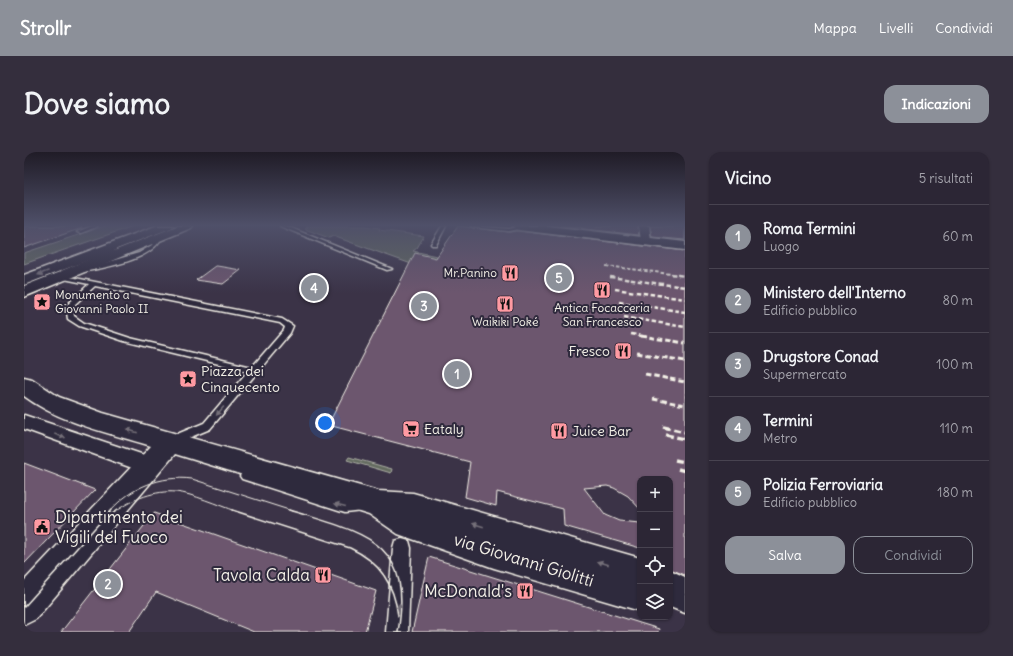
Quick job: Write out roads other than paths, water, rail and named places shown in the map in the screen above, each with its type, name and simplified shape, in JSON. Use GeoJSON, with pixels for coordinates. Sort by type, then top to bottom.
{"type":"FeatureCollection","features":[{"type":"Feature","properties":{"kind":"main road"},"geometry":{"type":"LineString","coordinates":[[24,280],[107,248]]}},
{"type":"Feature","properties":{"kind":"main road"},"geometry":{"type":"LineString","coordinates":[[24,292],[131,248]]}},
{"type":"Feature","properties":{"kind":"main road"},"geometry":{"type":"LineString","coordinates":[[24,384],[44,400],[72,412],[378,504],[408,526]]}},
{"type":"Feature","properties":{"kind":"main road"},"geometry":{"type":"LineString","coordinates":[[24,607],[170,442]]}},
{"type":"Feature","properties":{"kind":"main road","name":"via Giovanni Giolitti"},"geometry":{"type":"LineString","coordinates":[[408,526],[637,574]]}},
{"type":"Feature","properties":{"kind":"main road","name":"via Giovanni Giolitti"},"geometry":{"type":"LineString","coordinates":[[408,526],[637,593]]}},
{"type":"Feature","properties":{"kind":"main road"},"geometry":{"type":"LineString","coordinates":[[673,589],[685,597]]}},
{"type":"Feature","properties":{"kind":"main road"},"geometry":{"type":"LineString","coordinates":[[673,598],[685,597]]}},
{"type":"Feature","properties":{"kind":"street"},"geometry":{"type":"LineString","coordinates":[[24,422],[149,465]]}},
{"type":"Feature","properties":{"kind":"street"},"geometry":{"type":"LineString","coordinates":[[397,632],[400,586],[408,526]]}},
{"type":"Feature","properties":{"kind":"lane"},"geometry":{"type":"LineString","coordinates":[[114,248],[110,252],[64,271],[61,277],[287,323],[289,326],[287,332],[207,426],[170,442]]}},
{"type":"Feature","properties":{"kind":"lane"},"geometry":{"type":"LineString","coordinates":[[339,248],[389,268]]}},
{"type":"Feature","properties":{"kind":"lane"},"geometry":{"type":"LineString","coordinates":[[93,284],[69,306],[71,317],[83,326],[153,346],[254,370]]}},
{"type":"Feature","properties":{"kind":"tram line"},"geometry":{"type":"LineString","coordinates":[[111,510],[127,495],[147,484],[180,478],[192,479],[292,511]]}},
{"type":"Feature","properties":{"kind":"tram line"},"geometry":{"type":"LineString","coordinates":[[116,511],[137,499],[160,492],[176,492],[190,495],[234,511]]}},
{"type":"Feature","properties":{"kind":"tram line"},"geometry":{"type":"LineString","coordinates":[[24,607],[111,510]]}},
{"type":"Feature","properties":{"kind":"tram line"},"geometry":{"type":"LineString","coordinates":[[111,514],[117,510]]}},
{"type":"Feature","properties":{"kind":"tram line"},"geometry":{"type":"LineString","coordinates":[[289,510],[360,534],[377,545],[390,559],[398,577],[401,601],[398,632]]}},
{"type":"Feature","properties":{"kind":"tram line"},"geometry":{"type":"LineString","coordinates":[[234,511],[350,548],[361,554],[370,560],[384,575],[393,594],[398,616]]}},
{"type":"Feature","properties":{"kind":"railway"},"geometry":{"type":"LineString","coordinates":[[606,266],[672,274]]}},
{"type":"Feature","properties":{"kind":"railway"},"geometry":{"type":"LineString","coordinates":[[672,274],[679,275]]}},
{"type":"Feature","properties":{"kind":"railway"},"geometry":{"type":"LineString","coordinates":[[672,274],[685,276]]}},
{"type":"Feature","properties":{"kind":"railway"},"geometry":{"type":"LineString","coordinates":[[610,277],[685,287]]}},
{"type":"Feature","properties":{"kind":"railway"},"geometry":{"type":"LineString","coordinates":[[615,289],[685,299]]}},
{"type":"Feature","properties":{"kind":"railway"},"geometry":{"type":"LineString","coordinates":[[619,302],[685,312]]}},
{"type":"Feature","properties":{"kind":"railway"},"geometry":{"type":"LineString","coordinates":[[624,317],[685,327]]}},
{"type":"Feature","properties":{"kind":"railway"},"geometry":{"type":"LineString","coordinates":[[631,334],[645,337]]}},
{"type":"Feature","properties":{"kind":"railway"},"geometry":{"type":"LineString","coordinates":[[641,336],[645,337]]}},
{"type":"Feature","properties":{"kind":"railway"},"geometry":{"type":"LineString","coordinates":[[645,337],[685,343]]}},
{"type":"Feature","properties":{"kind":"railway"},"geometry":{"type":"LineString","coordinates":[[637,353],[685,361]]}},
{"type":"Feature","properties":{"kind":"railway"},"geometry":{"type":"LineString","coordinates":[[645,374],[685,382]]}},
{"type":"Feature","properties":{"kind":"railway"},"geometry":{"type":"LineString","coordinates":[[653,399],[685,405]]}},
{"type":"Feature","properties":{"kind":"railway"},"geometry":{"type":"LineString","coordinates":[[663,427],[685,432]]}},
{"type":"Feature","properties":{"kind":"railway"},"geometry":{"type":"LineString","coordinates":[[666,435],[685,439]]}},
{"type":"Feature","properties":{"kind":"railway"},"geometry":{"type":"LineString","coordinates":[[675,460],[685,462]]}},
{"type":"Feature","properties":{"kind":"railway"},"geometry":{"type":"LineString","coordinates":[[678,469],[685,471]]}},
{"type":"Feature","properties":{"kind":"place","name":"Mr.Panino"},"geometry":{"type":"Point","coordinates":[510,273]}},
{"type":"Feature","properties":{"kind":"place","name":"Polizia Ferroviaria"},"geometry":{"type":"Point","coordinates":[559,278]}},
{"type":"Feature","properties":{"kind":"place","name":"Termini"},"geometry":{"type":"Point","coordinates":[314,288]}},
{"type":"Feature","properties":{"kind":"place","name":"Antica Focacceria San Francesco"},"geometry":{"type":"Point","coordinates":[602,290]}},
{"type":"Feature","properties":{"kind":"place","name":"Monumento a Giovanni Paolo II"},"geometry":{"type":"Point","coordinates":[42,302]}},
{"type":"Feature","properties":{"kind":"place","name":"Waikiki Poké"},"geometry":{"type":"Point","coordinates":[505,304]}},
{"type":"Feature","properties":{"kind":"place","name":"Drugstore Conad"},"geometry":{"type":"Point","coordinates":[424,306]}},
{"type":"Feature","properties":{"kind":"place","name":"Fresco"},"geometry":{"type":"Point","coordinates":[623,351]}},
{"type":"Feature","properties":{"kind":"place","name":"Roma Termini"},"geometry":{"type":"Point","coordinates":[457,374]}},
{"type":"Feature","properties":{"kind":"place","name":"Piazza dei Cinquecento"},"geometry":{"type":"Point","coordinates":[188,379]}},
{"type":"Feature","properties":{"kind":"place","name":"Eataly"},"geometry":{"type":"Point","coordinates":[411,429]}},
{"type":"Feature","properties":{"kind":"place","name":"Juice Bar"},"geometry":{"type":"Point","coordinates":[559,431]}},
{"type":"Feature","properties":{"kind":"place","name":"Dipartimento dei Vigili del Fuoco"},"geometry":{"type":"Point","coordinates":[42,527]}},
{"type":"Feature","properties":{"kind":"place","name":"Tavola Calda"},"geometry":{"type":"Point","coordinates":[323,575]}},
{"type":"Feature","properties":{"kind":"place","name":"Ministero dell'Interno"},"geometry":{"type":"Point","coordinates":[108,584]}},
{"type":"Feature","properties":{"kind":"place","name":"McDonald's"},"geometry":{"type":"Point","coordinates":[525,591]}}]}
